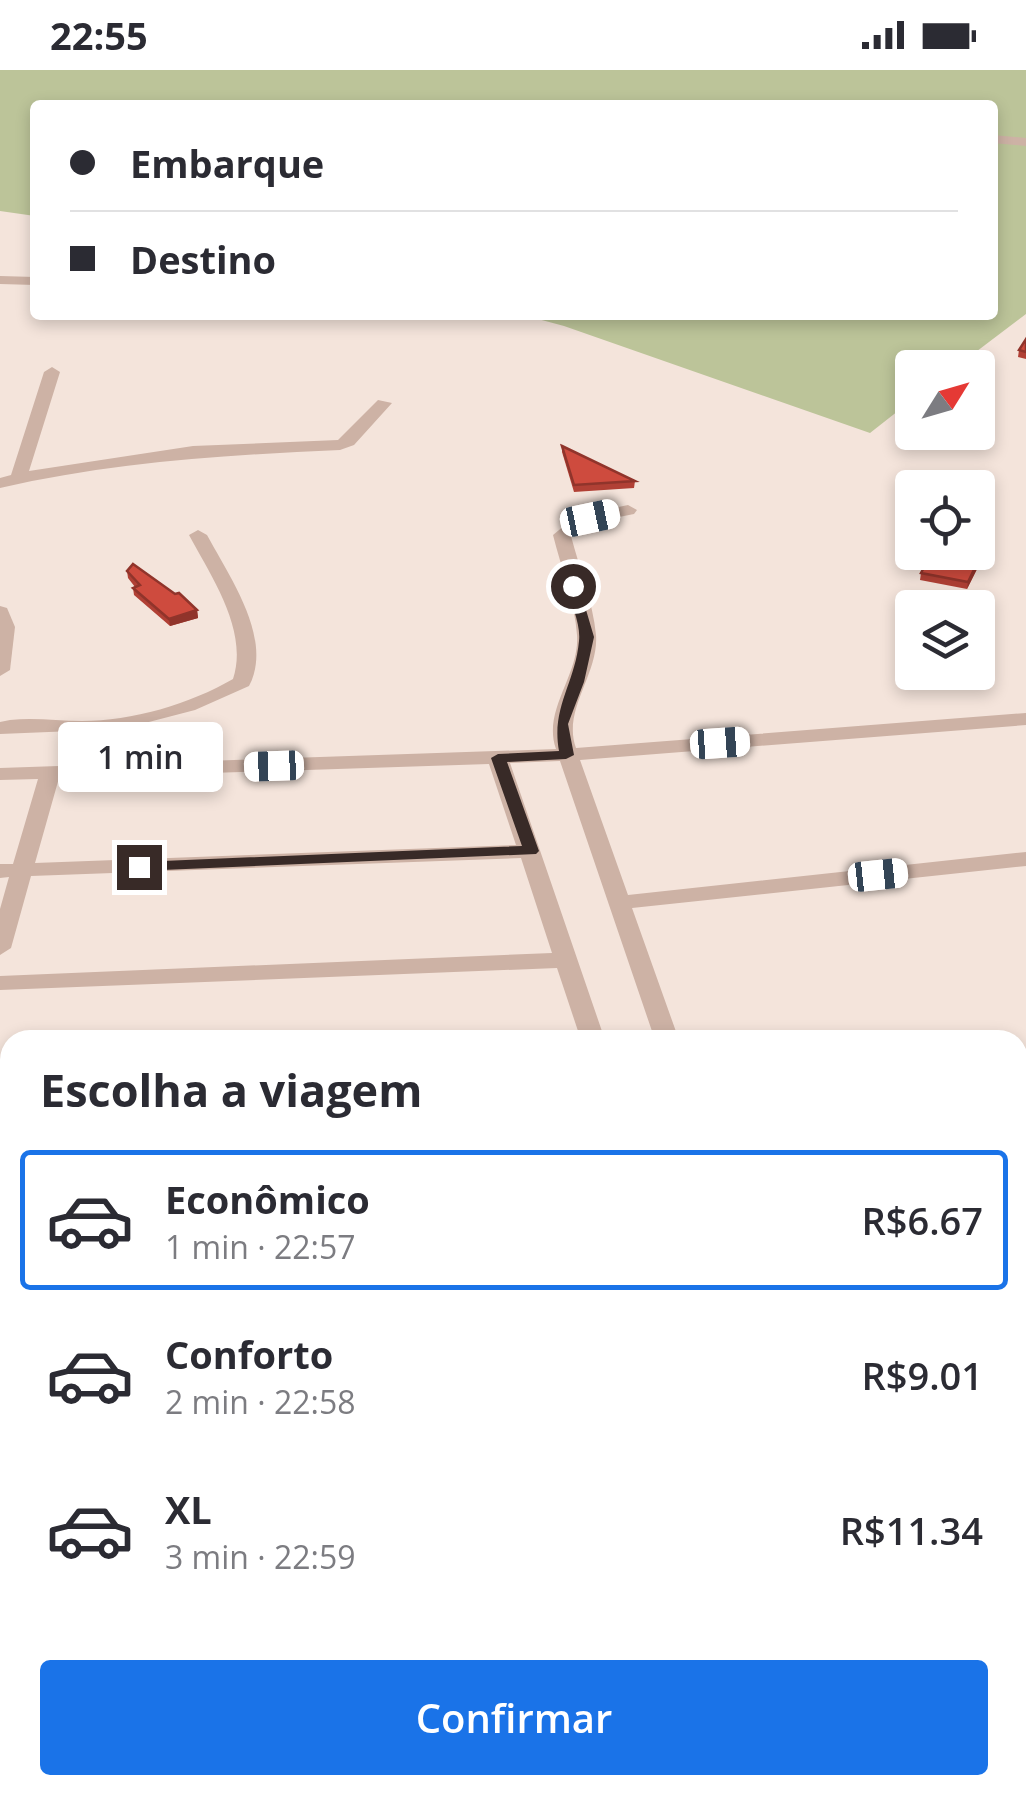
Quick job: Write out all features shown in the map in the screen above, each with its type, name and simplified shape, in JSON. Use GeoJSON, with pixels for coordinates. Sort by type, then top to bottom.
{"type":"FeatureCollection","features":[{"type":"Feature","properties":{"kind":"street"},"geometry":{"type":"LineString","coordinates":[[998,140],[1026,142]]}},
{"type":"Feature","properties":{"kind":"street"},"geometry":{"type":"LineString","coordinates":[[0,280],[30,281]]}},
{"type":"Feature","properties":{"kind":"street"},"geometry":{"type":"LineString","coordinates":[[19,478],[52,372]]}},
{"type":"Feature","properties":{"kind":"street"},"geometry":{"type":"LineString","coordinates":[[0,484],[193,450],[340,446],[384,404]]}},
{"type":"Feature","properties":{"kind":"street"},"geometry":{"type":"LineString","coordinates":[[628,510],[582,520],[568,526],[562,535],[587,637],[577,682],[561,724],[566,755],[664,1030]]}},
{"type":"Feature","properties":{"kind":"street"},"geometry":{"type":"LineString","coordinates":[[0,728],[31,724],[114,726],[194,702],[242,682],[246,662],[237,613],[198,534]]}},
{"type":"Feature","properties":{"kind":"street"},"geometry":{"type":"LineString","coordinates":[[0,612],[6,627],[0,670]]}},
{"type":"Feature","properties":{"kind":"street"},"geometry":{"type":"LineString","coordinates":[[0,774],[566,755],[1026,720]]}},
{"type":"Feature","properties":{"kind":"street"},"geometry":{"type":"LineString","coordinates":[[498,758],[590,1030]]}},
{"type":"Feature","properties":{"kind":"street"},"geometry":{"type":"LineString","coordinates":[[0,948],[11,871],[50,774]]}},
{"type":"Feature","properties":{"kind":"street"},"geometry":{"type":"LineString","coordinates":[[11,871],[531,851]]}},
{"type":"Feature","properties":{"kind":"street"},"geometry":{"type":"LineString","coordinates":[[620,903],[1026,860]]}},
{"type":"Feature","properties":{"kind":"street"},"geometry":{"type":"LineString","coordinates":[[0,983],[567,960]]}},
{"type":"Feature","properties":{"kind":"green space"},"geometry":{"type":"Polygon","coordinates":[[[0,70],[1026,70],[1026,314],[978,350],[895,350],[895,413],[870,433],[542,320],[998,320],[998,100],[30,100],[30,215],[0,211],[0,70]]]}},
{"type":"Feature","properties":{"kind":"building"},"geometry":{"type":"Polygon","coordinates":[[[562,446],[635,481],[574,485],[562,446]]]}},
{"type":"Feature","properties":{"kind":"building"},"geometry":{"type":"Polygon","coordinates":[[[133,564],[179,593],[197,610],[169,619],[133,588],[140,585],[127,571],[133,564]]]}},
{"type":"Feature","properties":{"kind":"building"},"geometry":{"type":"Polygon","coordinates":[[[923,570],[974,570],[968,582],[921,573],[923,570]]]}},
{"type":"Feature","properties":{"kind":"route"},"geometry":{"type":"LineString","coordinates":[[139,867],[531,851],[498,758],[566,755],[561,724],[577,682],[587,637],[573,586]]}}]}
